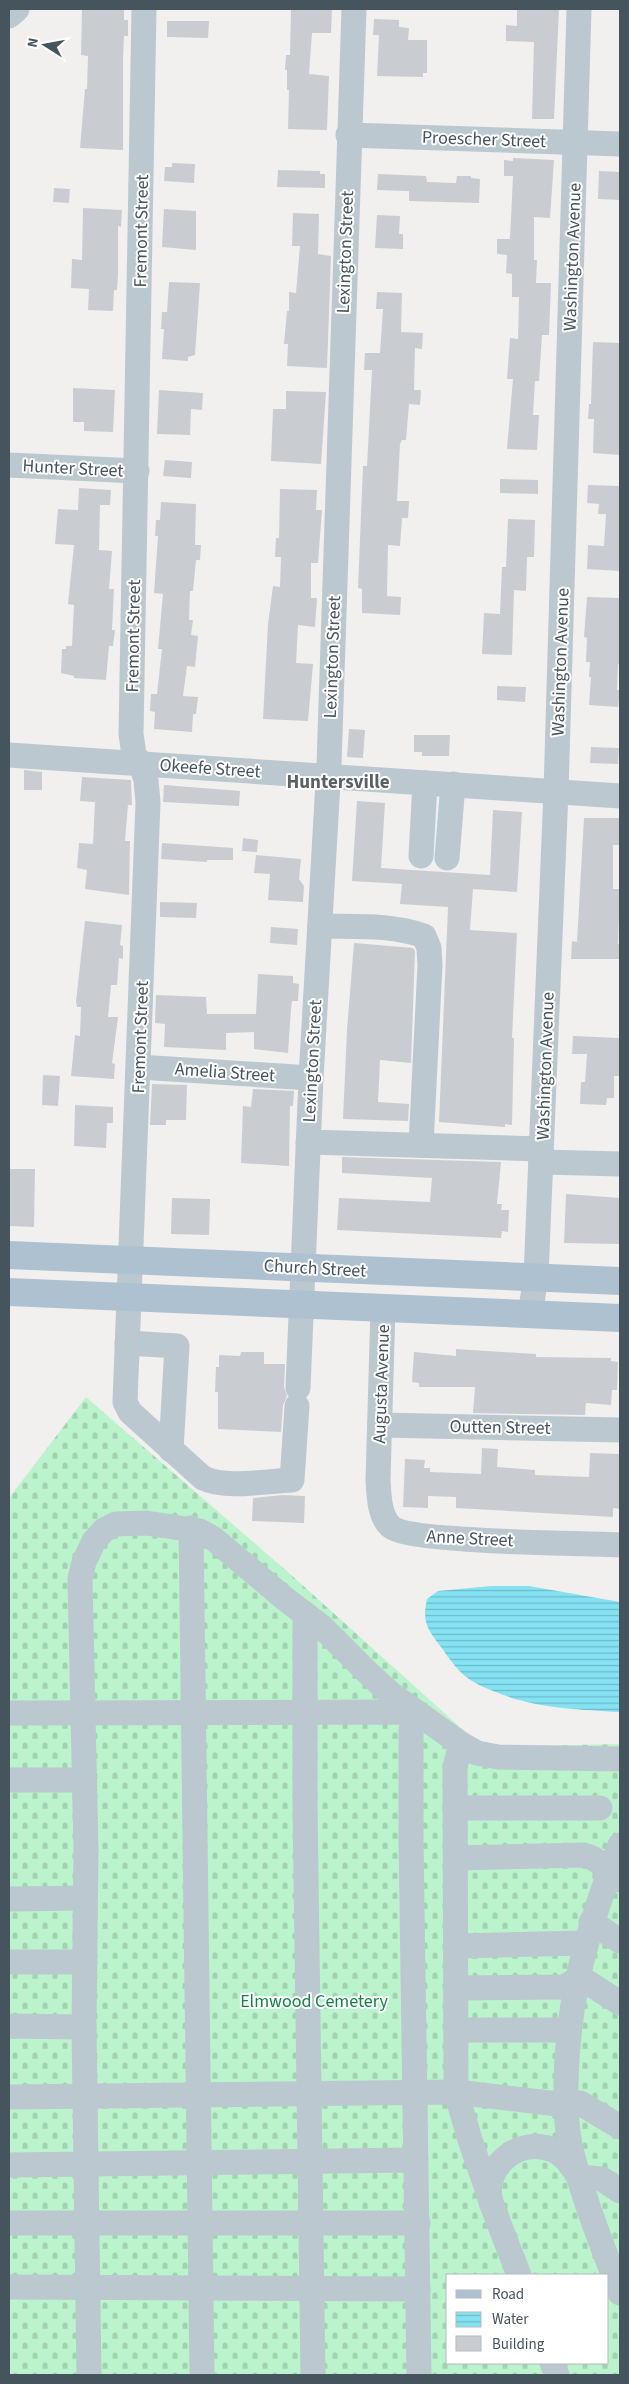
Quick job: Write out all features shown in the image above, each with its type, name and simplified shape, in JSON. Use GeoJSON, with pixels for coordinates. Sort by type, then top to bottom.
{"type":"FeatureCollection","features":[{"type":"Feature","properties":{"kind":"main road","name":"Church Street"},"geometry":{"type":"LineString","coordinates":[[9,1255],[620,1281]]}},
{"type":"Feature","properties":{"kind":"main road","name":"Church Street"},"geometry":{"type":"LineString","coordinates":[[9,1292],[620,1318]]}},
{"type":"Feature","properties":{"kind":"street"},"geometry":{"type":"LineString","coordinates":[[9,16],[17,9]]}},
{"type":"Feature","properties":{"kind":"street","name":"Fremont Street"},"geometry":{"type":"LineString","coordinates":[[144,9],[131,734],[133,753],[141,764],[146,780],[148,802],[125,1402],[130,1412],[190,1468],[210,1481],[244,1483],[292,1480]]}},
{"type":"Feature","properties":{"kind":"street","name":"Lexington Street"},"geometry":{"type":"LineString","coordinates":[[292,1480],[311,1078],[328,776],[348,136],[354,9]]}},
{"type":"Feature","properties":{"kind":"street","name":"Washington Avenue"},"geometry":{"type":"LineString","coordinates":[[530,1314],[536,1277],[556,791],[580,9]]}},
{"type":"Feature","properties":{"kind":"street","name":"Proescher Street"},"geometry":{"type":"LineString","coordinates":[[348,136],[620,144]]}},
{"type":"Feature","properties":{"kind":"street","name":"Hunter Street"},"geometry":{"type":"LineString","coordinates":[[9,465],[137,471]]}},
{"type":"Feature","properties":{"kind":"street","name":"Okeefe Street"},"geometry":{"type":"LineString","coordinates":[[9,755],[620,796]]}},
{"type":"Feature","properties":{"kind":"street"},"geometry":{"type":"LineString","coordinates":[[421,856],[425,782]]}},
{"type":"Feature","properties":{"kind":"street"},"geometry":{"type":"LineString","coordinates":[[447,858],[453,784]]}},
{"type":"Feature","properties":{"kind":"street"},"geometry":{"type":"LineString","coordinates":[[320,926],[411,931],[424,936],[429,948],[430,965],[421,1145]]}},
{"type":"Feature","properties":{"kind":"street","name":"Amelia Street"},"geometry":{"type":"LineString","coordinates":[[139,1067],[311,1078]]}},
{"type":"Feature","properties":{"kind":"street"},"geometry":{"type":"LineString","coordinates":[[308,1142],[421,1145],[620,1164]]}},
{"type":"Feature","properties":{"kind":"street","name":"Augusta Avenue"},"geometry":{"type":"LineString","coordinates":[[378,1461],[383,1308]]}},
{"type":"Feature","properties":{"kind":"street"},"geometry":{"type":"LineString","coordinates":[[127,1343],[177,1346],[171,1450]]}},
{"type":"Feature","properties":{"kind":"street","name":"Outten Street"},"geometry":{"type":"LineString","coordinates":[[380,1425],[620,1430]]}},
{"type":"Feature","properties":{"kind":"street","name":"Anne Street"},"geometry":{"type":"LineString","coordinates":[[378,1461],[379,1499],[385,1520],[391,1528],[402,1532],[434,1538],[620,1545]]}},
{"type":"Feature","properties":{"kind":"street"},"geometry":{"type":"LineString","coordinates":[[89,2375],[84,2026],[84,1780],[80,1580],[84,1562],[94,1541],[104,1530],[123,1522],[146,1522],[191,1528],[214,1538],[327,1632],[368,1673],[416,1712],[460,1744],[477,1753],[498,1757],[620,1759]]}},
{"type":"Feature","properties":{"kind":"street"},"geometry":{"type":"LineString","coordinates":[[191,1528],[195,1713],[202,2375]]}},
{"type":"Feature","properties":{"kind":"street"},"geometry":{"type":"LineString","coordinates":[[305,1614],[313,2375]]}},
{"type":"Feature","properties":{"kind":"street"},"geometry":{"type":"LineString","coordinates":[[9,1713],[416,1712]]}},
{"type":"Feature","properties":{"kind":"street"},"geometry":{"type":"LineString","coordinates":[[416,1712],[411,1730],[420,2375]]}},
{"type":"Feature","properties":{"kind":"street"},"geometry":{"type":"LineString","coordinates":[[460,1744],[455,1767],[456,2092],[470,2140],[519,2274]]}},
{"type":"Feature","properties":{"kind":"street"},"geometry":{"type":"LineString","coordinates":[[9,1780],[84,1780]]}},
{"type":"Feature","properties":{"kind":"street"},"geometry":{"type":"LineString","coordinates":[[455,1808],[600,1808]]}},
{"type":"Feature","properties":{"kind":"street"},"geometry":{"type":"LineString","coordinates":[[620,1845],[615,1877],[588,1933],[576,1980],[569,2030],[566,2105],[571,2151],[579,2177],[613,2255],[620,2293]]}},
{"type":"Feature","properties":{"kind":"street"},"geometry":{"type":"LineString","coordinates":[[456,1858],[583,1855],[591,1857],[603,1865],[615,1877]]}},
{"type":"Feature","properties":{"kind":"street"},"geometry":{"type":"LineString","coordinates":[[9,1899],[85,1898]]}},
{"type":"Feature","properties":{"kind":"street"},"geometry":{"type":"LineString","coordinates":[[456,1946],[588,1933],[620,1941]]}},
{"type":"Feature","properties":{"kind":"street"},"geometry":{"type":"LineString","coordinates":[[9,1962],[85,1962]]}},
{"type":"Feature","properties":{"kind":"street"},"geometry":{"type":"LineString","coordinates":[[456,1988],[564,1987],[576,1980],[587,1982],[620,2003]]}},
{"type":"Feature","properties":{"kind":"street"},"geometry":{"type":"LineString","coordinates":[[9,2026],[84,2026]]}},
{"type":"Feature","properties":{"kind":"street"},"geometry":{"type":"LineString","coordinates":[[456,2030],[569,2030]]}},
{"type":"Feature","properties":{"kind":"street"},"geometry":{"type":"LineString","coordinates":[[9,2096],[456,2092],[566,2105],[580,2103],[620,2127]]}},
{"type":"Feature","properties":{"kind":"street"},"geometry":{"type":"LineString","coordinates":[[490,2198],[495,2170],[504,2159],[514,2150],[539,2146],[552,2150],[564,2157],[579,2177],[602,2179],[620,2191]]}},
{"type":"Feature","properties":{"kind":"street"},"geometry":{"type":"LineString","coordinates":[[9,2165],[416,2160]]}},
{"type":"Feature","properties":{"kind":"street"},"geometry":{"type":"LineString","coordinates":[[9,2223],[418,2223]]}},
{"type":"Feature","properties":{"kind":"street"},"geometry":{"type":"LineString","coordinates":[[9,2287],[418,2289]]}},
{"type":"Feature","properties":{"kind":"green space","name":"Elmwood Cemetery"},"geometry":{"type":"Polygon","coordinates":[[[86,1397],[289,1573],[482,1747],[620,1744],[620,2375],[9,2375],[9,1498],[86,1397]]]}},
{"type":"Feature","properties":{"kind":"water"},"geometry":{"type":"Polygon","coordinates":[[[491,1586],[529,1586],[620,1602],[620,1712],[540,1705],[509,1697],[467,1678],[448,1657],[429,1630],[425,1614],[427,1599],[438,1591],[491,1586]]]}},
{"type":"Feature","properties":{"kind":"building"},"geometry":{"type":"Polygon","coordinates":[[[82,9],[124,9],[124,20],[128,20],[128,36],[124,36],[123,57],[123,150],[80,148],[85,89],[87,89],[88,56],[81,55],[82,9]]]}},
{"type":"Feature","properties":{"kind":"building"},"geometry":{"type":"Polygon","coordinates":[[[291,9],[332,9],[331,33],[312,33],[309,74],[329,76],[327,130],[288,129],[289,90],[287,90],[287,70],[285,70],[286,55],[290,55],[291,9]]]}},
{"type":"Feature","properties":{"kind":"building"},"geometry":{"type":"Polygon","coordinates":[[[517,9],[559,9],[554,119],[532,119],[534,42],[506,41],[506,25],[517,26],[517,9]]]}},
{"type":"Feature","properties":{"kind":"building"},"geometry":{"type":"Polygon","coordinates":[[[374,19],[399,20],[399,27],[409,28],[408,40],[427,40],[427,73],[423,73],[423,77],[377,76],[379,35],[373,35],[374,19]]]}},
{"type":"Feature","properties":{"kind":"building"},"geometry":{"type":"Polygon","coordinates":[[[167,21],[209,21],[208,38],[167,37],[167,21]]]}},
{"type":"Feature","properties":{"kind":"building"},"geometry":{"type":"Polygon","coordinates":[[[513,158],[554,160],[550,218],[534,217],[534,260],[537,260],[536,283],[551,283],[549,335],[542,335],[539,381],[535,381],[533,415],[539,415],[537,450],[507,449],[513,379],[507,379],[510,338],[518,339],[519,297],[512,297],[512,274],[506,273],[507,255],[497,254],[497,239],[510,239],[513,176],[504,176],[504,160],[513,161],[513,158]]]}},
{"type":"Feature","properties":{"kind":"building"},"geometry":{"type":"Polygon","coordinates":[[[172,163],[195,164],[194,183],[164,181],[165,167],[172,167],[172,163]]]}},
{"type":"Feature","properties":{"kind":"building"},"geometry":{"type":"Polygon","coordinates":[[[278,170],[320,171],[320,174],[325,174],[325,188],[277,187],[278,170]]]}},
{"type":"Feature","properties":{"kind":"building"},"geometry":{"type":"Polygon","coordinates":[[[599,171],[620,172],[620,200],[598,199],[599,171]]]}},
{"type":"Feature","properties":{"kind":"building"},"geometry":{"type":"Polygon","coordinates":[[[378,174],[426,176],[427,182],[456,183],[457,176],[471,176],[471,178],[480,179],[479,203],[409,201],[409,191],[377,190],[378,174]]]}},
{"type":"Feature","properties":{"kind":"building"},"geometry":{"type":"Polygon","coordinates":[[[54,188],[70,189],[69,203],[53,202],[54,188]]]}},
{"type":"Feature","properties":{"kind":"building"},"geometry":{"type":"Polygon","coordinates":[[[83,208],[122,210],[121,227],[118,226],[118,275],[117,290],[114,290],[113,311],[88,310],[89,289],[71,288],[72,259],[82,260],[83,208]]]}},
{"type":"Feature","properties":{"kind":"building"},"geometry":{"type":"Polygon","coordinates":[[[164,209],[196,211],[196,250],[162,247],[164,209]]]}},
{"type":"Feature","properties":{"kind":"building"},"geometry":{"type":"Polygon","coordinates":[[[293,213],[319,214],[318,254],[331,256],[327,368],[287,366],[288,344],[284,344],[287,311],[289,311],[289,292],[296,293],[300,246],[292,246],[293,213]]]}},
{"type":"Feature","properties":{"kind":"building"},"geometry":{"type":"Polygon","coordinates":[[[377,215],[400,216],[399,234],[403,234],[403,249],[375,248],[377,215]]]}},
{"type":"Feature","properties":{"kind":"building"},"geometry":{"type":"Polygon","coordinates":[[[169,282],[200,283],[195,355],[188,357],[188,361],[162,359],[164,329],[161,329],[162,312],[167,312],[169,282]]]}},
{"type":"Feature","properties":{"kind":"building"},"geometry":{"type":"Polygon","coordinates":[[[377,292],[402,293],[401,332],[423,333],[422,349],[415,348],[414,390],[421,390],[420,405],[409,404],[406,440],[402,440],[400,444],[397,501],[409,501],[408,518],[402,518],[400,546],[388,545],[387,596],[401,597],[400,615],[362,613],[362,589],[358,588],[363,466],[367,466],[372,370],[364,370],[365,353],[380,353],[383,309],[376,309],[377,292]]]}},
{"type":"Feature","properties":{"kind":"building"},"geometry":{"type":"Polygon","coordinates":[[[593,342],[620,343],[620,455],[593,453],[594,419],[588,419],[589,404],[591,404],[593,342]]]}},
{"type":"Feature","properties":{"kind":"building"},"geometry":{"type":"Polygon","coordinates":[[[73,388],[115,390],[113,432],[84,431],[84,422],[73,422],[73,388]]]}},
{"type":"Feature","properties":{"kind":"building"},"geometry":{"type":"Polygon","coordinates":[[[159,390],[203,393],[202,410],[191,409],[190,435],[157,434],[159,390]]]}},
{"type":"Feature","properties":{"kind":"building"},"geometry":{"type":"Polygon","coordinates":[[[286,391],[326,392],[321,464],[271,461],[273,409],[286,409],[286,391]]]}},
{"type":"Feature","properties":{"kind":"building"},"geometry":{"type":"Polygon","coordinates":[[[165,460],[192,462],[191,478],[163,476],[165,460]]]}},
{"type":"Feature","properties":{"kind":"building"},"geometry":{"type":"Polygon","coordinates":[[[500,479],[538,480],[538,494],[500,493],[500,479]]]}},
{"type":"Feature","properties":{"kind":"building"},"geometry":{"type":"Polygon","coordinates":[[[588,485],[620,486],[620,571],[587,569],[588,545],[604,546],[606,514],[598,514],[599,504],[587,503],[588,485]]]}},
{"type":"Feature","properties":{"kind":"building"},"geometry":{"type":"Polygon","coordinates":[[[79,488],[111,490],[110,505],[100,505],[99,550],[112,551],[109,589],[114,589],[112,630],[115,630],[113,646],[109,646],[106,680],[74,678],[74,676],[61,673],[62,649],[66,649],[66,646],[72,646],[74,605],[68,604],[74,545],[55,544],[58,509],[78,510],[79,488]]]}},
{"type":"Feature","properties":{"kind":"building"},"geometry":{"type":"Polygon","coordinates":[[[280,489],[317,490],[316,510],[322,510],[318,563],[311,563],[311,598],[317,598],[315,627],[298,625],[296,663],[313,664],[308,721],[263,719],[268,624],[273,586],[280,587],[281,557],[275,557],[276,538],[279,538],[280,489]]]}},
{"type":"Feature","properties":{"kind":"building"},"geometry":{"type":"Polygon","coordinates":[[[161,502],[196,504],[195,545],[201,545],[200,560],[196,560],[193,591],[190,591],[189,620],[193,620],[191,635],[198,636],[195,667],[187,666],[183,696],[198,697],[196,714],[193,714],[192,732],[154,729],[155,712],[150,711],[151,694],[157,694],[162,649],[158,649],[163,594],[154,593],[158,536],[155,536],[156,520],[160,520],[161,502]]]}},
{"type":"Feature","properties":{"kind":"building"},"geometry":{"type":"Polygon","coordinates":[[[508,519],[535,520],[534,557],[527,557],[526,591],[514,590],[512,655],[482,654],[484,613],[500,614],[502,567],[506,567],[508,519]]]}},
{"type":"Feature","properties":{"kind":"building"},"geometry":{"type":"Polygon","coordinates":[[[587,597],[620,598],[620,664],[618,664],[617,690],[620,690],[618,707],[589,705],[590,662],[586,662],[587,638],[584,637],[587,597]]]}},
{"type":"Feature","properties":{"kind":"building"},"geometry":{"type":"Polygon","coordinates":[[[497,686],[526,687],[525,702],[497,700],[497,686]]]}},
{"type":"Feature","properties":{"kind":"building"},"geometry":{"type":"Polygon","coordinates":[[[349,729],[365,730],[363,758],[347,757],[349,729]]]}},
{"type":"Feature","properties":{"kind":"building"},"geometry":{"type":"Polygon","coordinates":[[[414,735],[450,735],[449,756],[422,756],[422,752],[414,752],[414,735]]]}},
{"type":"Feature","properties":{"kind":"building"},"geometry":{"type":"Polygon","coordinates":[[[591,747],[619,748],[618,764],[590,763],[591,747]]]}},
{"type":"Feature","properties":{"kind":"building"},"geometry":{"type":"Polygon","coordinates":[[[24,770],[42,772],[42,790],[24,790],[24,770]]]}},
{"type":"Feature","properties":{"kind":"building"},"geometry":{"type":"Polygon","coordinates":[[[82,777],[131,780],[132,805],[128,805],[125,841],[130,841],[129,895],[85,889],[87,870],[77,868],[79,843],[93,844],[95,802],[80,801],[82,777]]]}},
{"type":"Feature","properties":{"kind":"building"},"geometry":{"type":"Polygon","coordinates":[[[164,785],[240,791],[239,806],[163,802],[164,785]]]}},
{"type":"Feature","properties":{"kind":"building"},"geometry":{"type":"Polygon","coordinates":[[[357,801],[385,803],[381,868],[490,875],[493,810],[522,812],[517,892],[473,889],[470,930],[517,933],[512,1038],[514,1038],[512,1125],[505,1124],[505,1127],[439,1122],[448,907],[400,904],[402,884],[352,881],[357,801]]]}},
{"type":"Feature","properties":{"kind":"building"},"geometry":{"type":"Polygon","coordinates":[[[584,818],[620,818],[620,845],[613,845],[613,889],[620,889],[618,944],[620,944],[620,959],[571,959],[572,941],[577,942],[584,818]]]}},
{"type":"Feature","properties":{"kind":"building"},"geometry":{"type":"Polygon","coordinates":[[[243,838],[258,840],[257,852],[242,851],[243,838]]]}},
{"type":"Feature","properties":{"kind":"building"},"geometry":{"type":"Polygon","coordinates":[[[162,843],[233,848],[233,860],[207,860],[207,862],[161,859],[162,843]]]}},
{"type":"Feature","properties":{"kind":"building"},"geometry":{"type":"Polygon","coordinates":[[[256,855],[301,859],[299,879],[304,886],[303,902],[268,900],[270,874],[254,873],[256,855]]]}},
{"type":"Feature","properties":{"kind":"building"},"geometry":{"type":"Polygon","coordinates":[[[160,902],[197,903],[196,918],[160,917],[160,902]]]}},
{"type":"Feature","properties":{"kind":"building"},"geometry":{"type":"Polygon","coordinates":[[[85,921],[122,925],[120,945],[123,946],[123,959],[119,958],[117,985],[111,985],[108,1017],[118,1017],[112,1063],[115,1064],[114,1079],[71,1076],[75,1035],[80,1036],[81,1007],[77,1007],[76,1001],[85,921]]]}},
{"type":"Feature","properties":{"kind":"building"},"geometry":{"type":"Polygon","coordinates":[[[271,927],[298,929],[297,945],[270,943],[271,927]]]}},
{"type":"Feature","properties":{"kind":"building"},"geometry":{"type":"Polygon","coordinates":[[[354,943],[413,948],[415,951],[411,1063],[380,1060],[378,1102],[409,1104],[408,1121],[343,1119],[347,1030],[354,943]]]}},
{"type":"Feature","properties":{"kind":"building"},"geometry":{"type":"Polygon","coordinates":[[[258,974],[293,976],[293,983],[299,984],[298,1001],[292,1001],[288,1053],[254,1049],[254,1032],[226,1033],[226,1050],[164,1047],[165,1024],[155,1023],[156,995],[206,997],[207,1014],[256,1014],[258,974]]]}},
{"type":"Feature","properties":{"kind":"building"},"geometry":{"type":"Polygon","coordinates":[[[573,1036],[620,1038],[620,1076],[614,1076],[614,1098],[607,1098],[606,1105],[580,1104],[581,1082],[585,1082],[587,1054],[572,1054],[573,1036]]]}},
{"type":"Feature","properties":{"kind":"building"},"geometry":{"type":"Polygon","coordinates":[[[43,1075],[60,1076],[58,1106],[42,1105],[43,1075]]]}},
{"type":"Feature","properties":{"kind":"building"},"geometry":{"type":"Polygon","coordinates":[[[152,1084],[187,1085],[186,1120],[166,1120],[166,1125],[150,1125],[152,1084]]]}},
{"type":"Feature","properties":{"kind":"building"},"geometry":{"type":"Polygon","coordinates":[[[253,1089],[294,1091],[293,1106],[290,1106],[289,1166],[241,1163],[243,1106],[251,1107],[253,1089]]]}},
{"type":"Feature","properties":{"kind":"building"},"geometry":{"type":"Polygon","coordinates":[[[75,1105],[113,1107],[113,1123],[107,1123],[106,1148],[74,1146],[75,1105]]]}},
{"type":"Feature","properties":{"kind":"building"},"geometry":{"type":"Polygon","coordinates":[[[342,1157],[501,1162],[497,1204],[502,1204],[501,1210],[509,1210],[508,1232],[502,1231],[501,1238],[337,1230],[339,1198],[430,1202],[432,1178],[342,1173],[342,1157]]]}},
{"type":"Feature","properties":{"kind":"building"},"geometry":{"type":"Polygon","coordinates":[[[9,1169],[35,1169],[34,1227],[9,1226],[9,1169]]]}},
{"type":"Feature","properties":{"kind":"building"},"geometry":{"type":"Polygon","coordinates":[[[566,1194],[620,1198],[620,1244],[564,1243],[566,1194]]]}},
{"type":"Feature","properties":{"kind":"building"},"geometry":{"type":"Polygon","coordinates":[[[172,1198],[210,1199],[209,1235],[171,1234],[172,1198]]]}},
{"type":"Feature","properties":{"kind":"building"},"geometry":{"type":"Polygon","coordinates":[[[456,1349],[536,1354],[536,1357],[611,1358],[611,1361],[618,1362],[617,1390],[612,1390],[611,1405],[586,1403],[585,1415],[473,1413],[475,1387],[419,1387],[419,1383],[412,1382],[414,1352],[456,1356],[456,1349]]]}},
{"type":"Feature","properties":{"kind":"building"},"geometry":{"type":"Polygon","coordinates":[[[241,1352],[264,1352],[264,1364],[285,1364],[284,1387],[287,1396],[283,1405],[281,1432],[218,1429],[218,1392],[215,1392],[216,1367],[219,1367],[219,1355],[240,1356],[241,1352]]]}},
{"type":"Feature","properties":{"kind":"building"},"geometry":{"type":"Polygon","coordinates":[[[482,1448],[498,1449],[497,1467],[535,1470],[535,1475],[589,1477],[590,1453],[620,1454],[620,1509],[613,1508],[613,1517],[456,1508],[456,1497],[428,1496],[428,1508],[403,1507],[405,1459],[425,1460],[424,1468],[430,1468],[430,1472],[481,1474],[482,1448]]]}},
{"type":"Feature","properties":{"kind":"building"},"geometry":{"type":"Polygon","coordinates":[[[283,1495],[305,1496],[304,1523],[252,1521],[253,1498],[283,1495]]]}},
{"type":"Feature","properties":{"kind":"district","name":"Huntersville"},"geometry":{"type":"Point","coordinates":[338,781]}}]}
